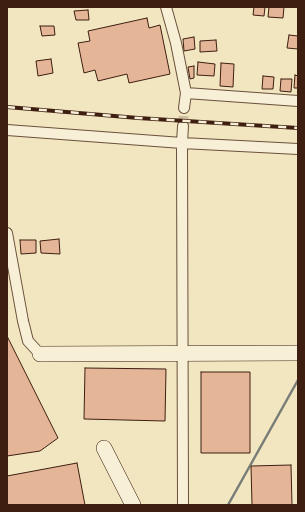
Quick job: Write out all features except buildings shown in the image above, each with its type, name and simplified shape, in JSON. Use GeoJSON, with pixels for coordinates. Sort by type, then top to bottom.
{"type":"FeatureCollection","features":[{"type":"Feature","properties":{"kind":"street"},"geometry":{"type":"LineString","coordinates":[[166,7],[176,43],[186,93],[184,108]]}},
{"type":"Feature","properties":{"kind":"street"},"geometry":{"type":"LineString","coordinates":[[186,93],[298,101]]}},
{"type":"Feature","properties":{"kind":"street"},"geometry":{"type":"LineString","coordinates":[[183,126],[183,505]]}},
{"type":"Feature","properties":{"kind":"street"},"geometry":{"type":"LineString","coordinates":[[7,130],[182,143],[298,149]]}},
{"type":"Feature","properties":{"kind":"street"},"geometry":{"type":"LineString","coordinates":[[7,233],[28,341],[40,354],[298,353]]}},
{"type":"Feature","properties":{"kind":"street"},"geometry":{"type":"LineString","coordinates":[[104,448],[133,505]]}},
{"type":"Feature","properties":{"kind":"waterway"},"geometry":{"type":"LineString","coordinates":[[228,505],[298,380]]}},
{"type":"Feature","properties":{"kind":"tunnel"},"geometry":{"type":"LineString","coordinates":[[183,126],[184,108]]}},
{"type":"Feature","properties":{"kind":"railway"},"geometry":{"type":"LineString","coordinates":[[7,107],[138,118],[298,128]]}}]}
